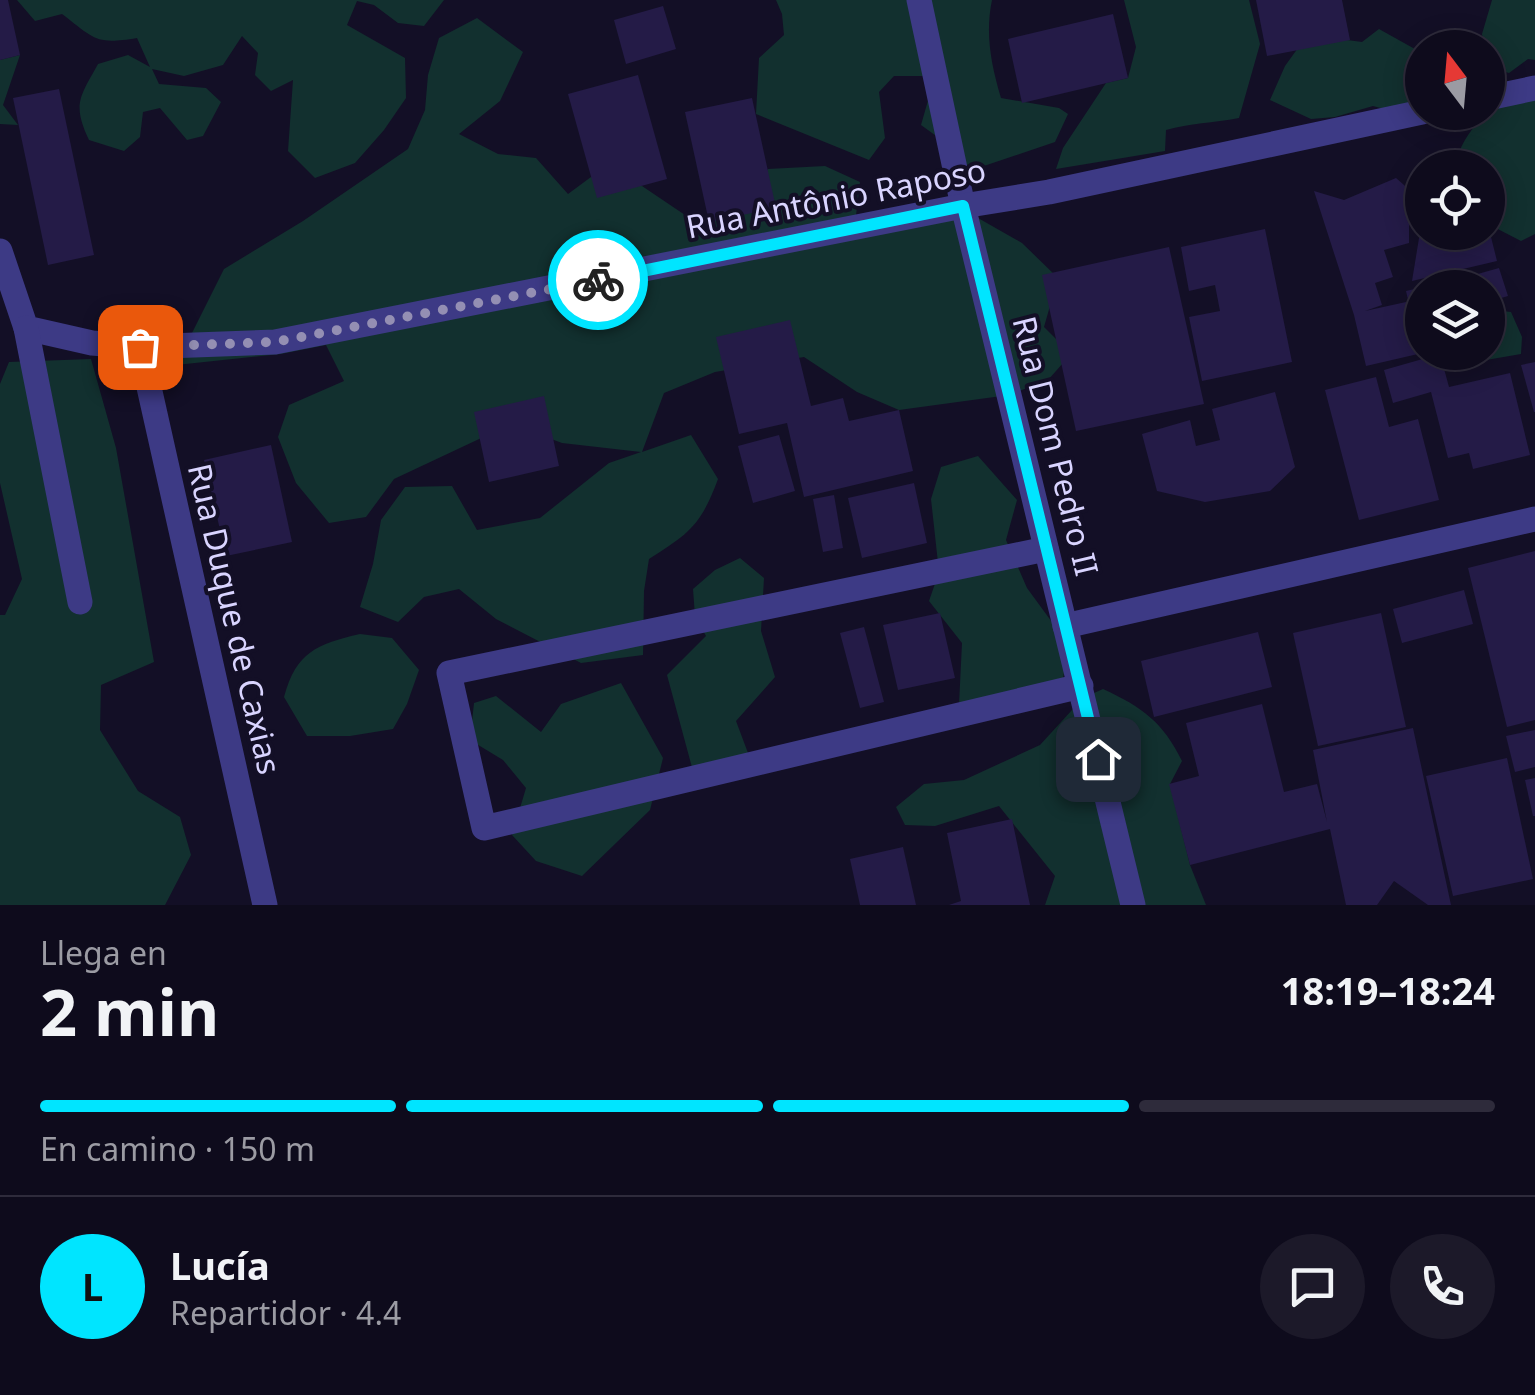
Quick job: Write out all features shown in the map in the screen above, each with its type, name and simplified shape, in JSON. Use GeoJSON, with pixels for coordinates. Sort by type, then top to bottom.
{"type":"FeatureCollection","features":[{"type":"Feature","properties":{"kind":"street","name":"Rua Dom Pedro II"},"geometry":{"type":"LineString","coordinates":[[920,0],[963,206],[1133,905]]}},
{"type":"Feature","properties":{"kind":"street"},"geometry":{"type":"LineString","coordinates":[[1505,94],[1535,88]]}},
{"type":"Feature","properties":{"kind":"street","name":"Rua Antônio Raposo"},"geometry":{"type":"LineString","coordinates":[[26,328],[140,347],[275,342],[1049,192],[1405,116]]}},
{"type":"Feature","properties":{"kind":"street"},"geometry":{"type":"LineString","coordinates":[[0,251],[26,328],[80,602]]}},
{"type":"Feature","properties":{"kind":"street","name":"Rua Duque de Caxias"},"geometry":{"type":"LineString","coordinates":[[140,347],[265,905]]}},
{"type":"Feature","properties":{"kind":"street"},"geometry":{"type":"LineString","coordinates":[[1065,626],[1535,520]]}},
{"type":"Feature","properties":{"kind":"street"},"geometry":{"type":"LineString","coordinates":[[1046,548],[449,673],[484,828],[1080,686]]}},
{"type":"Feature","properties":{"kind":"green space"},"geometry":{"type":"Polygon","coordinates":[[[17,0],[444,0],[424,26],[398,23],[374,5],[357,1],[347,25],[405,58],[406,98],[355,163],[315,178],[288,151],[293,80],[271,91],[255,75],[258,53],[242,36],[223,65],[184,76],[152,69],[159,84],[206,88],[221,102],[203,136],[187,140],[160,108],[143,112],[140,137],[124,151],[89,140],[80,101],[98,64],[128,55],[150,67],[137,38],[96,38],[62,14],[35,21],[17,0]]]}},
{"type":"Feature","properties":{"kind":"green space"},"geometry":{"type":"Polygon","coordinates":[[[776,0],[992,0],[990,49],[1001,98],[1059,108],[1068,114],[1055,142],[972,170],[950,146],[921,125],[935,76],[894,76],[879,92],[885,138],[869,160],[756,114],[759,58],[784,35],[776,0]]]}},
{"type":"Feature","properties":{"kind":"green space"},"geometry":{"type":"Polygon","coordinates":[[[1124,0],[1249,0],[1260,44],[1239,118],[1166,130],[1165,151],[1056,169],[1063,148],[1106,83],[1128,78],[1136,47],[1124,0]]]}},
{"type":"Feature","properties":{"kind":"green space"},"geometry":{"type":"Polygon","coordinates":[[[1492,0],[1535,0],[1535,60],[1528,59],[1505,72],[1505,30],[1483,30],[1492,0]]]}},
{"type":"Feature","properties":{"kind":"green space"},"geometry":{"type":"Polygon","coordinates":[[[477,18],[523,52],[500,101],[459,134],[498,154],[536,158],[568,194],[591,177],[642,186],[685,215],[742,214],[768,169],[825,166],[860,182],[854,232],[964,210],[1022,243],[1058,278],[1044,327],[1071,354],[1048,380],[1009,395],[899,410],[857,392],[804,357],[715,372],[664,393],[642,452],[691,435],[718,479],[706,507],[692,526],[649,559],[643,655],[581,663],[496,619],[459,589],[424,597],[398,622],[360,607],[381,520],[405,487],[452,486],[477,530],[540,518],[609,463],[641,452],[562,443],[511,424],[394,479],[366,517],[329,523],[296,483],[278,437],[289,405],[344,381],[326,345],[176,365],[224,269],[408,149],[425,110],[428,75],[439,38],[477,18]]]}},
{"type":"Feature","properties":{"kind":"green space"},"geometry":{"type":"Polygon","coordinates":[[[1379,29],[1405,44],[1405,110],[1399,113],[1373,106],[1311,119],[1270,100],[1298,48],[1347,40],[1362,42],[1379,29]]]}},
{"type":"Feature","properties":{"kind":"green space"},"geometry":{"type":"Polygon","coordinates":[[[20,55],[3,105],[18,125],[0,124],[0,60],[20,55]]]}},
{"type":"Feature","properties":{"kind":"green space"},"geometry":{"type":"Polygon","coordinates":[[[1535,82],[1535,234],[1521,241],[1505,233],[1505,150],[1460,150],[1472,130],[1505,130],[1508,98],[1535,82]]]}},
{"type":"Feature","properties":{"kind":"green space"},"geometry":{"type":"Polygon","coordinates":[[[1505,311],[1511,312],[1522,337],[1521,354],[1505,357],[1505,311]]]}},
{"type":"Feature","properties":{"kind":"green space"},"geometry":{"type":"Polygon","coordinates":[[[91,359],[116,448],[154,662],[101,685],[100,730],[138,791],[180,817],[191,855],[165,905],[0,905],[0,615],[5,615],[22,579],[0,483],[0,384],[9,362],[91,359]]]}},
{"type":"Feature","properties":{"kind":"green space"},"geometry":{"type":"Polygon","coordinates":[[[978,456],[1017,500],[1006,540],[1027,588],[1068,644],[1061,693],[959,705],[962,643],[929,601],[939,572],[931,499],[941,467],[978,456]]]}},
{"type":"Feature","properties":{"kind":"green space"},"geometry":{"type":"Polygon","coordinates":[[[740,558],[764,578],[761,631],[775,677],[736,721],[748,753],[693,771],[667,675],[706,636],[695,616],[693,589],[715,570],[740,558]]]}},
{"type":"Feature","properties":{"kind":"green space"},"geometry":{"type":"Polygon","coordinates":[[[360,634],[392,638],[419,670],[407,704],[393,729],[350,736],[307,736],[284,697],[295,670],[320,646],[360,634]]]}},
{"type":"Feature","properties":{"kind":"green space"},"geometry":{"type":"Polygon","coordinates":[[[621,683],[663,758],[650,810],[582,876],[536,861],[512,835],[526,788],[503,760],[470,740],[474,703],[496,696],[541,732],[561,704],[621,683]]]}},
{"type":"Feature","properties":{"kind":"green space"},"geometry":{"type":"Polygon","coordinates":[[[1103,689],[1150,717],[1182,761],[1170,784],[1190,865],[1206,905],[1045,905],[1055,876],[999,806],[935,826],[905,825],[896,807],[924,784],[964,780],[1040,745],[1083,698],[1103,689]]]}},
{"type":"Feature","properties":{"kind":"building"},"geometry":{"type":"Polygon","coordinates":[[[0,0],[8,0],[20,55],[0,60],[0,0]]]}},
{"type":"Feature","properties":{"kind":"building"},"geometry":{"type":"Polygon","coordinates":[[[1256,0],[1342,0],[1350,40],[1267,56],[1256,0]]]}},
{"type":"Feature","properties":{"kind":"building"},"geometry":{"type":"Polygon","coordinates":[[[663,6],[676,49],[626,64],[614,20],[663,6]]]}},
{"type":"Feature","properties":{"kind":"building"},"geometry":{"type":"Polygon","coordinates":[[[1113,14],[1128,78],[1022,103],[1008,39],[1113,14]]]}},
{"type":"Feature","properties":{"kind":"building"},"geometry":{"type":"Polygon","coordinates":[[[638,75],[667,179],[597,198],[568,94],[638,75]]]}},
{"type":"Feature","properties":{"kind":"building"},"geometry":{"type":"Polygon","coordinates":[[[59,89],[94,255],[48,265],[13,98],[59,89]]]}},
{"type":"Feature","properties":{"kind":"building"},"geometry":{"type":"Polygon","coordinates":[[[752,98],[776,208],[709,222],[685,112],[752,98]]]}},
{"type":"Feature","properties":{"kind":"building"},"geometry":{"type":"Polygon","coordinates":[[[1396,178],[1405,186],[1405,244],[1384,250],[1393,277],[1375,283],[1382,305],[1365,311],[1405,302],[1405,357],[1366,366],[1354,315],[1314,191],[1344,200],[1396,178]]]}},
{"type":"Feature","properties":{"kind":"building"},"geometry":{"type":"Polygon","coordinates":[[[1265,229],[1292,362],[1202,381],[1189,317],[1220,311],[1215,285],[1189,291],[1181,247],[1265,229]]]}},
{"type":"Feature","properties":{"kind":"building"},"geometry":{"type":"Polygon","coordinates":[[[1169,247],[1204,404],[1076,431],[1042,275],[1169,247]]]}},
{"type":"Feature","properties":{"kind":"building"},"geometry":{"type":"Polygon","coordinates":[[[1417,250],[1494,250],[1497,261],[1459,270],[1414,270],[1417,250]]]}},
{"type":"Feature","properties":{"kind":"building"},"geometry":{"type":"Polygon","coordinates":[[[790,320],[811,406],[843,398],[849,421],[899,410],[913,471],[804,497],[787,423],[739,434],[716,337],[790,320]]]}},
{"type":"Feature","properties":{"kind":"building"},"geometry":{"type":"Polygon","coordinates":[[[1535,362],[1535,412],[1534,412],[1521,365],[1535,362]]]}},
{"type":"Feature","properties":{"kind":"building"},"geometry":{"type":"Polygon","coordinates":[[[1405,364],[1405,370],[1444,370],[1449,387],[1510,373],[1530,455],[1473,469],[1469,453],[1448,458],[1431,392],[1393,403],[1384,370],[1405,364]]]}},
{"type":"Feature","properties":{"kind":"building"},"geometry":{"type":"Polygon","coordinates":[[[1376,377],[1389,427],[1418,419],[1439,500],[1359,520],[1325,390],[1376,377]]]}},
{"type":"Feature","properties":{"kind":"building"},"geometry":{"type":"Polygon","coordinates":[[[1275,392],[1295,467],[1270,491],[1205,502],[1157,491],[1142,434],[1190,420],[1196,446],[1220,440],[1212,409],[1275,392]]]}},
{"type":"Feature","properties":{"kind":"building"},"geometry":{"type":"Polygon","coordinates":[[[544,396],[559,466],[489,482],[474,412],[544,396]]]}},
{"type":"Feature","properties":{"kind":"building"},"geometry":{"type":"Polygon","coordinates":[[[779,435],[795,491],[753,503],[738,446],[779,435]]]}},
{"type":"Feature","properties":{"kind":"building"},"geometry":{"type":"Polygon","coordinates":[[[271,445],[292,542],[226,556],[204,460],[271,445]]]}},
{"type":"Feature","properties":{"kind":"building"},"geometry":{"type":"Polygon","coordinates":[[[914,483],[927,543],[862,558],[848,498],[914,483]]]}},
{"type":"Feature","properties":{"kind":"building"},"geometry":{"type":"Polygon","coordinates":[[[834,495],[843,548],[823,552],[813,499],[834,495]]]}},
{"type":"Feature","properties":{"kind":"building"},"geometry":{"type":"Polygon","coordinates":[[[1535,551],[1535,720],[1507,727],[1468,568],[1535,551]]]}},
{"type":"Feature","properties":{"kind":"building"},"geometry":{"type":"Polygon","coordinates":[[[1464,590],[1473,624],[1402,643],[1393,609],[1464,590]]]}},
{"type":"Feature","properties":{"kind":"building"},"geometry":{"type":"Polygon","coordinates":[[[940,613],[955,678],[898,690],[883,625],[940,613]]]}},
{"type":"Feature","properties":{"kind":"building"},"geometry":{"type":"Polygon","coordinates":[[[1381,613],[1406,727],[1318,746],[1293,633],[1381,613]]]}},
{"type":"Feature","properties":{"kind":"building"},"geometry":{"type":"Polygon","coordinates":[[[864,627],[884,702],[860,708],[840,633],[864,627]]]}},
{"type":"Feature","properties":{"kind":"building"},"geometry":{"type":"Polygon","coordinates":[[[1258,632],[1272,687],[1154,717],[1141,661],[1258,632]]]}},
{"type":"Feature","properties":{"kind":"building"},"geometry":{"type":"Polygon","coordinates":[[[1262,704],[1284,792],[1317,784],[1327,822],[1313,750],[1413,728],[1451,905],[1428,905],[1394,881],[1377,905],[1346,905],[1330,829],[1190,865],[1169,784],[1199,776],[1186,723],[1262,704]]]}},
{"type":"Feature","properties":{"kind":"building"},"geometry":{"type":"Polygon","coordinates":[[[1535,730],[1535,767],[1515,772],[1506,736],[1535,730]]]}},
{"type":"Feature","properties":{"kind":"building"},"geometry":{"type":"Polygon","coordinates":[[[1507,758],[1533,879],[1453,896],[1426,776],[1507,758]]]}},
{"type":"Feature","properties":{"kind":"building"},"geometry":{"type":"Polygon","coordinates":[[[1535,778],[1535,816],[1533,816],[1525,780],[1535,778]]]}},
{"type":"Feature","properties":{"kind":"building"},"geometry":{"type":"Polygon","coordinates":[[[1012,819],[1030,905],[949,905],[961,901],[947,833],[1012,819]]]}},
{"type":"Feature","properties":{"kind":"building"},"geometry":{"type":"Polygon","coordinates":[[[903,847],[916,905],[860,905],[850,859],[903,847]]]}},
{"type":"Feature","properties":{"kind":"way so far"},"geometry":{"type":"LineString","coordinates":[[140,347],[275,342],[598,280]]}},
{"type":"Feature","properties":{"kind":"route"},"geometry":{"type":"LineString","coordinates":[[598,280],[963,206],[1098,759]]}}]}
